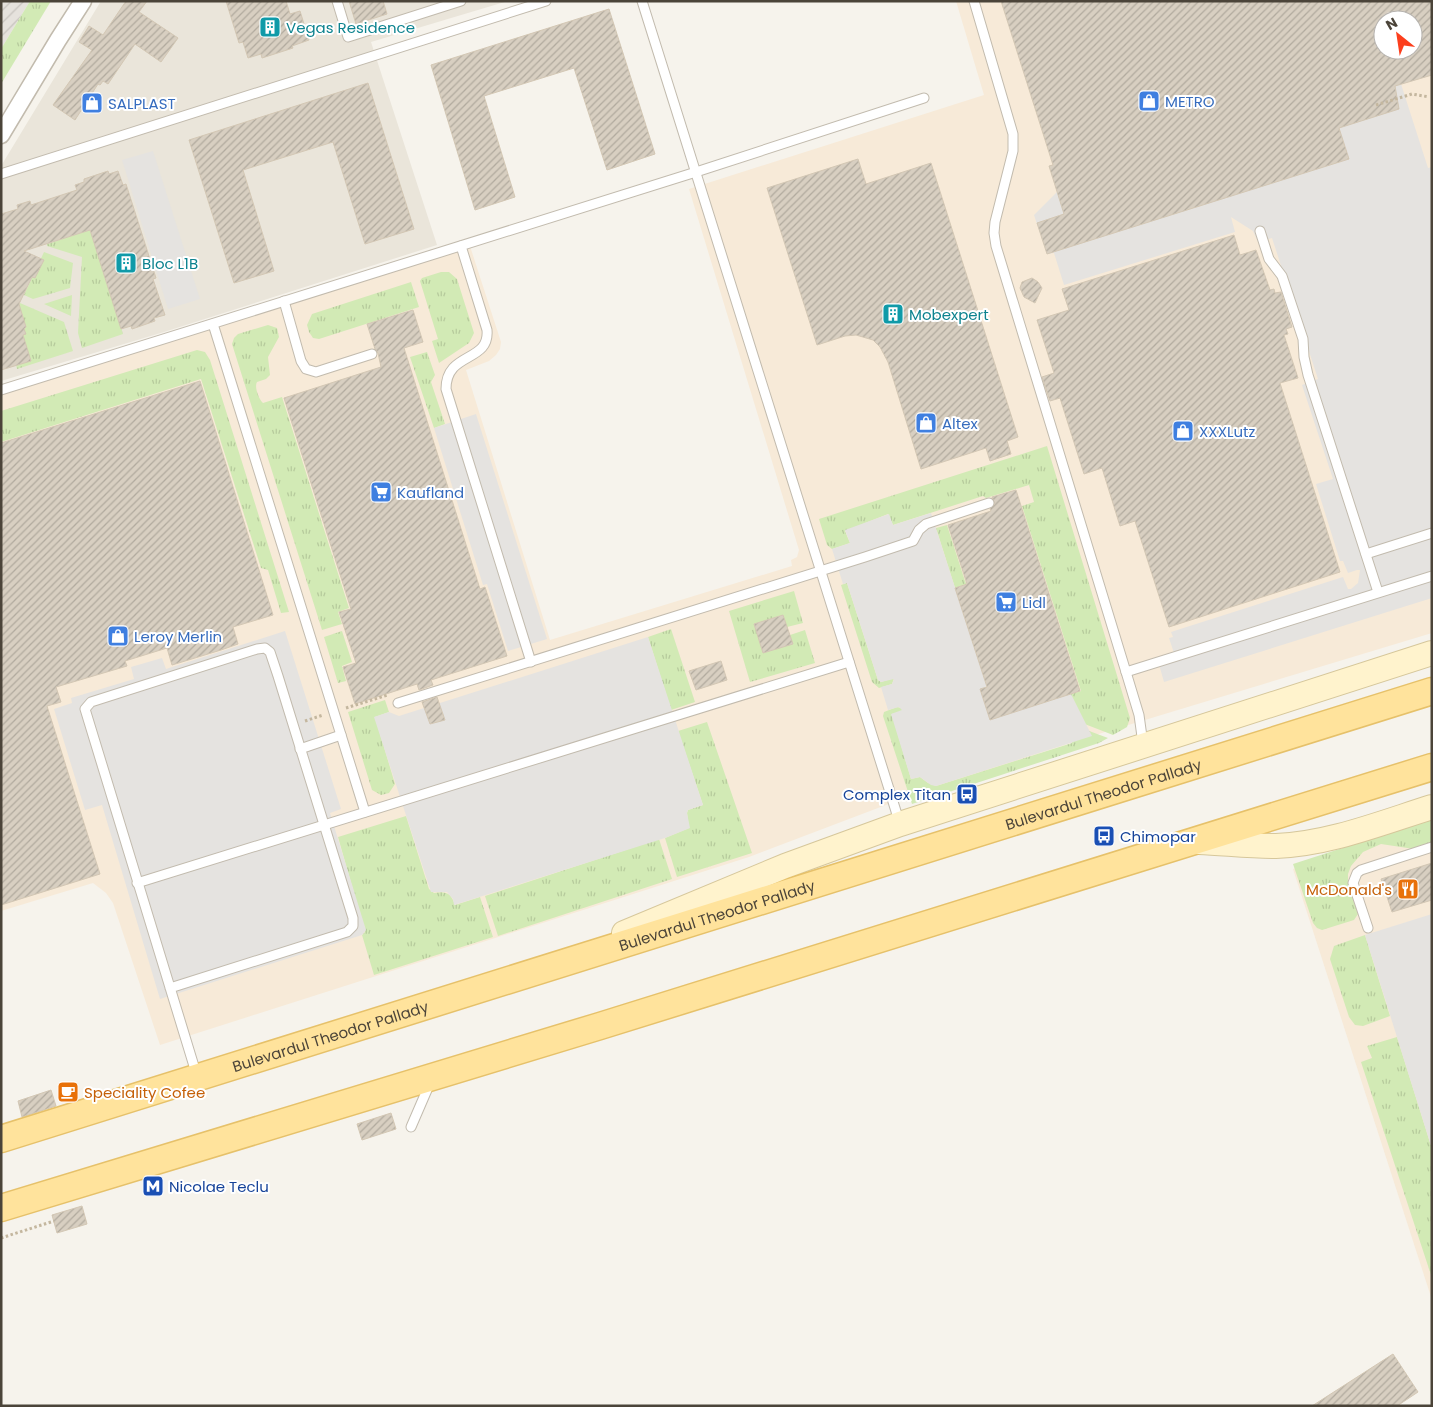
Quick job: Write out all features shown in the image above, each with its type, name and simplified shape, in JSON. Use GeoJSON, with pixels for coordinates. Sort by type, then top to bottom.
{"type":"FeatureCollection","features":[{"type":"Feature","properties":{"kind":"main road","name":"Bulevardul Theodor Pallady"},"geometry":{"type":"LineString","coordinates":[[1,1140],[1432,691]]}},
{"type":"Feature","properties":{"kind":"main road"},"geometry":{"type":"LineString","coordinates":[[1,1208],[1432,767]]}},
{"type":"Feature","properties":{"kind":"street"},"geometry":{"type":"LineString","coordinates":[[1,135],[83,1]]}},
{"type":"Feature","properties":{"kind":"street"},"geometry":{"type":"LineString","coordinates":[[553,967],[615,937],[776,870],[900,824],[1432,653]]}},
{"type":"Feature","properties":{"kind":"street"},"geometry":{"type":"LineString","coordinates":[[1190,842],[1276,846],[1302,843],[1335,837],[1432,807]]}},
{"type":"Feature","properties":{"kind":"lane"},"geometry":{"type":"LineString","coordinates":[[337,1],[348,37],[461,1]]}},
{"type":"Feature","properties":{"kind":"lane"},"geometry":{"type":"LineString","coordinates":[[1,174],[546,1]]}},
{"type":"Feature","properties":{"kind":"lane"},"geometry":{"type":"LineString","coordinates":[[642,1],[900,824]]}},
{"type":"Feature","properties":{"kind":"lane"},"geometry":{"type":"LineString","coordinates":[[974,1],[1013,134],[1013,151],[995,222],[996,246],[1139,715],[1144,744]]}},
{"type":"Feature","properties":{"kind":"lane"},"geometry":{"type":"LineString","coordinates":[[1,390],[696,172],[924,98]]}},
{"type":"Feature","properties":{"kind":"lane"},"geometry":{"type":"LineString","coordinates":[[1260,231],[1269,259],[1282,276],[1302,339],[1308,375],[1378,592]]}},
{"type":"Feature","properties":{"kind":"lane"},"geometry":{"type":"LineString","coordinates":[[461,246],[488,338],[480,350],[457,364],[450,371],[446,381],[446,389],[531,662]]}},
{"type":"Feature","properties":{"kind":"lane"},"geometry":{"type":"LineString","coordinates":[[284,301],[301,360],[306,369],[316,372],[372,354]]}},
{"type":"Feature","properties":{"kind":"lane"},"geometry":{"type":"LineString","coordinates":[[213,324],[365,812]]}},
{"type":"Feature","properties":{"kind":"lane"},"geometry":{"type":"LineString","coordinates":[[398,703],[820,572],[913,541],[919,530],[926,524],[989,503]]}},
{"type":"Feature","properties":{"kind":"lane"},"geometry":{"type":"LineString","coordinates":[[1366,554],[1432,533]]}},
{"type":"Feature","properties":{"kind":"lane"},"geometry":{"type":"LineString","coordinates":[[1126,672],[1432,576]]}},
{"type":"Feature","properties":{"kind":"lane"},"geometry":{"type":"LineString","coordinates":[[170,988],[347,932],[353,926],[354,918],[270,652],[264,648],[91,702],[85,709],[137,883],[198,1078]]}},
{"type":"Feature","properties":{"kind":"lane"},"geometry":{"type":"LineString","coordinates":[[137,883],[849,662]]}},
{"type":"Feature","properties":{"kind":"lane"},"geometry":{"type":"LineString","coordinates":[[300,749],[341,736]]}},
{"type":"Feature","properties":{"kind":"lane"},"geometry":{"type":"LineString","coordinates":[[1368,928],[1353,883],[1357,873],[1361,870],[1432,848]]}},
{"type":"Feature","properties":{"kind":"lane"},"geometry":{"type":"LineString","coordinates":[[411,1126],[432,1076]]}},
{"type":"Feature","properties":{"kind":"path"},"geometry":{"type":"LineString","coordinates":[[1376,105],[1412,94],[1429,97]]}},
{"type":"Feature","properties":{"kind":"path"},"geometry":{"type":"LineString","coordinates":[[293,725],[395,693],[398,703]]}},
{"type":"Feature","properties":{"kind":"path"},"geometry":{"type":"LineString","coordinates":[[1,1238],[54,1222]]}},
{"type":"Feature","properties":{"kind":"shaded area"},"geometry":{"type":"Polygon","coordinates":[[[1,1],[30,1],[1,49],[1,1]]]}},
{"type":"Feature","properties":{"kind":"shaded area"},"geometry":{"type":"Polygon","coordinates":[[[101,1],[508,1],[371,42],[437,245],[164,332],[1,381],[1,166],[101,1]]]}},
{"type":"Feature","properties":{"kind":"shaded area"},"geometry":{"type":"Polygon","coordinates":[[[956,1],[1432,1],[1432,633],[1092,736],[907,797],[749,857],[160,1045],[113,903],[106,893],[93,883],[1,911],[1,390],[469,243],[501,342],[500,349],[489,361],[466,370],[550,640],[792,566],[791,560],[797,557],[799,550],[689,189],[984,95],[956,1]]]}},
{"type":"Feature","properties":{"kind":"shaded area"},"geometry":{"type":"Polygon","coordinates":[[[1401,84],[1428,168],[1432,167],[1432,598],[1164,682],[1158,661],[1175,656],[1169,638],[1173,637],[1171,632],[1343,577],[1348,589],[1351,589],[1358,583],[1360,570],[1348,573],[1343,561],[1340,561],[1316,484],[1333,479],[1302,385],[1318,379],[1272,238],[1258,242],[1253,231],[1231,217],[1235,232],[1064,285],[1054,253],[1047,254],[1034,215],[1057,192],[1401,84]]]}},
{"type":"Feature","properties":{"kind":"shaded area"},"geometry":{"type":"Polygon","coordinates":[[[153,151],[200,299],[168,309],[122,160],[153,151]]]}},
{"type":"Feature","properties":{"kind":"shaded area"},"geometry":{"type":"Polygon","coordinates":[[[476,414],[547,639],[508,651],[487,584],[483,585],[434,428],[476,414]]]}},
{"type":"Feature","properties":{"kind":"shaded area"},"geometry":{"type":"Polygon","coordinates":[[[931,513],[987,687],[980,689],[990,719],[1071,694],[1092,736],[936,786],[931,785],[920,777],[911,779],[891,714],[902,710],[899,707],[888,710],[881,687],[892,684],[894,679],[881,682],[878,680],[847,583],[843,584],[832,549],[850,543],[845,530],[889,514],[893,525],[931,513]]]}},
{"type":"Feature","properties":{"kind":"shaded area"},"geometry":{"type":"Polygon","coordinates":[[[285,631],[341,809],[330,813],[366,930],[362,935],[160,999],[102,805],[85,810],[54,709],[72,703],[71,698],[134,679],[131,667],[162,658],[166,669],[285,631]]]}},
{"type":"Feature","properties":{"kind":"shaded area"},"geometry":{"type":"Polygon","coordinates":[[[648,637],[703,805],[688,810],[690,828],[665,838],[454,905],[453,899],[447,892],[431,892],[374,717],[389,712],[399,716],[648,637]]]}},
{"type":"Feature","properties":{"kind":"shaded area"},"geometry":{"type":"Polygon","coordinates":[[[1432,825],[1432,1300],[1293,869],[1432,825]]]}},
{"type":"Feature","properties":{"kind":"shaded area"},"geometry":{"type":"Polygon","coordinates":[[[1432,914],[1432,1149],[1365,935],[1432,914]]]}},
{"type":"Feature","properties":{"kind":"green space"},"geometry":{"type":"Polygon","coordinates":[[[30,1],[51,1],[1,84],[1,49],[30,1]]]}},
{"type":"Feature","properties":{"kind":"green space"},"geometry":{"type":"Polygon","coordinates":[[[90,230],[123,334],[82,348],[78,333],[82,257],[47,246],[47,244],[90,230]]]}},
{"type":"Feature","properties":{"kind":"green space"},"geometry":{"type":"Polygon","coordinates":[[[44,252],[73,263],[70,288],[33,299],[24,295],[44,252]]]}},
{"type":"Feature","properties":{"kind":"green space"},"geometry":{"type":"Polygon","coordinates":[[[441,272],[449,272],[457,279],[474,333],[469,343],[439,363],[432,341],[438,339],[420,281],[422,278],[441,272]]]}},
{"type":"Feature","properties":{"kind":"green space"},"geometry":{"type":"Polygon","coordinates":[[[411,282],[419,307],[319,339],[313,338],[309,332],[307,325],[312,314],[411,282]]]}},
{"type":"Feature","properties":{"kind":"green space"},"geometry":{"type":"Polygon","coordinates":[[[72,295],[71,316],[44,304],[72,295]]]}},
{"type":"Feature","properties":{"kind":"green space"},"geometry":{"type":"Polygon","coordinates":[[[20,303],[64,322],[73,351],[17,369],[16,365],[31,361],[18,316],[20,303]]]}},
{"type":"Feature","properties":{"kind":"green space"},"geometry":{"type":"Polygon","coordinates":[[[268,325],[277,328],[279,337],[268,357],[270,375],[266,379],[257,382],[257,393],[263,403],[282,397],[349,608],[338,612],[342,624],[322,630],[232,344],[238,334],[268,325]]]}},
{"type":"Feature","properties":{"kind":"green space"},"geometry":{"type":"Polygon","coordinates":[[[197,350],[205,352],[210,360],[289,612],[281,613],[268,570],[261,568],[201,379],[1,442],[1,411],[197,350]]]}},
{"type":"Feature","properties":{"kind":"green space"},"geometry":{"type":"Polygon","coordinates":[[[427,352],[435,375],[431,382],[445,424],[434,428],[410,357],[427,352]]]}},
{"type":"Feature","properties":{"kind":"green space"},"geometry":{"type":"Polygon","coordinates":[[[1047,446],[1130,718],[1127,727],[1113,735],[1064,716],[1050,701],[1081,691],[1022,506],[1034,502],[1029,485],[986,498],[983,496],[893,525],[888,514],[845,531],[850,543],[832,549],[827,545],[819,519],[1047,446]]]}},
{"type":"Feature","properties":{"kind":"green space"},"geometry":{"type":"Polygon","coordinates":[[[947,525],[966,584],[955,588],[936,528],[947,525]]]}},
{"type":"Feature","properties":{"kind":"green space"},"geometry":{"type":"Polygon","coordinates":[[[847,583],[878,680],[881,682],[894,678],[892,684],[879,688],[872,682],[841,585],[847,583]]]}},
{"type":"Feature","properties":{"kind":"green space"},"geometry":{"type":"Polygon","coordinates":[[[794,591],[803,623],[787,627],[783,615],[754,624],[763,653],[792,644],[790,635],[805,630],[815,663],[750,682],[729,611],[794,591]]]}},
{"type":"Feature","properties":{"kind":"green space"},"geometry":{"type":"Polygon","coordinates":[[[671,629],[695,702],[671,710],[648,637],[671,629]]]}},
{"type":"Feature","properties":{"kind":"green space"},"geometry":{"type":"Polygon","coordinates":[[[342,631],[352,662],[342,666],[346,681],[338,683],[324,637],[342,631]]]}},
{"type":"Feature","properties":{"kind":"green space"},"geometry":{"type":"Polygon","coordinates":[[[385,700],[389,712],[375,717],[395,784],[389,793],[381,795],[372,790],[348,712],[385,700]]]}},
{"type":"Feature","properties":{"kind":"green space"},"geometry":{"type":"Polygon","coordinates":[[[897,707],[903,711],[892,714],[911,779],[920,777],[936,786],[1072,743],[1065,722],[1108,738],[1099,743],[912,804],[883,716],[884,712],[897,707]]]}},
{"type":"Feature","properties":{"kind":"green space"},"geometry":{"type":"Polygon","coordinates":[[[707,722],[752,853],[677,877],[665,838],[689,828],[688,810],[703,805],[678,731],[707,722]]]}},
{"type":"Feature","properties":{"kind":"green space"},"geometry":{"type":"Polygon","coordinates":[[[406,816],[429,889],[434,893],[442,892],[448,894],[455,905],[480,897],[493,937],[374,975],[362,935],[365,932],[338,837],[406,816]]]}},
{"type":"Feature","properties":{"kind":"green space"},"geometry":{"type":"Polygon","coordinates":[[[1432,819],[1432,843],[1414,849],[1381,844],[1363,852],[1351,866],[1348,874],[1348,881],[1358,914],[1354,920],[1322,930],[1317,928],[1313,923],[1293,864],[1432,819]]]}},
{"type":"Feature","properties":{"kind":"green space"},"geometry":{"type":"Polygon","coordinates":[[[659,839],[672,879],[498,936],[485,896],[659,839]]]}},
{"type":"Feature","properties":{"kind":"green space"},"geometry":{"type":"Polygon","coordinates":[[[1365,935],[1390,1016],[1363,1026],[1355,1025],[1349,1017],[1330,959],[1334,946],[1365,935]]]}},
{"type":"Feature","properties":{"kind":"green space"},"geometry":{"type":"Polygon","coordinates":[[[1397,1037],[1432,1149],[1432,1278],[1361,1062],[1372,1058],[1367,1046],[1397,1037]]]}},
{"type":"Feature","properties":{"kind":"building"},"geometry":{"type":"Polygon","coordinates":[[[126,1],[147,1],[139,12],[178,38],[161,62],[135,44],[108,84],[103,81],[100,85],[98,84],[75,120],[53,105],[92,50],[79,42],[89,26],[103,35],[126,1]]]}},
{"type":"Feature","properties":{"kind":"building","name":"Vegas Residence"},"geometry":{"type":"Polygon","coordinates":[[[226,1],[286,1],[290,14],[300,11],[309,40],[292,46],[293,48],[262,58],[261,54],[248,58],[243,42],[239,43],[226,1]]]}},
{"type":"Feature","properties":{"kind":"building"},"geometry":{"type":"Polygon","coordinates":[[[349,1],[383,1],[387,14],[356,24],[349,1]]]}},
{"type":"Feature","properties":{"kind":"building"},"geometry":{"type":"Polygon","coordinates":[[[1001,1],[1432,1],[1432,75],[1395,86],[1399,109],[1339,128],[1349,159],[1047,254],[1037,223],[1064,214],[1049,166],[1053,165],[1001,1]]]}},
{"type":"Feature","properties":{"kind":"building"},"geometry":{"type":"Polygon","coordinates":[[[609,9],[655,154],[607,170],[574,68],[484,96],[515,197],[475,210],[431,65],[609,9]]]}},
{"type":"Feature","properties":{"kind":"building"},"geometry":{"type":"Polygon","coordinates":[[[368,83],[414,229],[365,244],[333,142],[243,170],[274,271],[234,283],[189,140],[368,83]]]}},
{"type":"Feature","properties":{"kind":"building","name":"Mobexpert"},"geometry":{"type":"Polygon","coordinates":[[[858,159],[866,184],[931,163],[1018,437],[1007,441],[1011,454],[990,461],[986,448],[921,469],[888,362],[880,347],[873,340],[856,335],[845,336],[817,345],[767,188],[858,159]]]}},
{"type":"Feature","properties":{"kind":"building"},"geometry":{"type":"Polygon","coordinates":[[[108,171],[109,174],[118,171],[123,185],[126,184],[156,278],[153,279],[165,315],[154,318],[155,321],[132,329],[131,326],[121,329],[90,230],[24,251],[44,260],[35,278],[32,277],[19,304],[26,327],[24,329],[26,334],[23,335],[31,361],[1,370],[1,214],[18,209],[17,205],[30,201],[31,205],[77,190],[75,185],[84,182],[84,179],[108,171]]]}},
{"type":"Feature","properties":{"kind":"building","name":"XXXLutz"},"geometry":{"type":"Polygon","coordinates":[[[1234,235],[1240,255],[1256,250],[1270,290],[1274,289],[1275,293],[1281,292],[1292,327],[1286,329],[1288,334],[1284,335],[1298,378],[1280,383],[1340,572],[1169,627],[1135,521],[1120,526],[1102,468],[1084,474],[1060,398],[1050,401],[1042,377],[1054,373],[1037,320],[1069,310],[1062,289],[1234,235]]]}},
{"type":"Feature","properties":{"kind":"building"},"geometry":{"type":"Polygon","coordinates":[[[1032,278],[1042,288],[1035,303],[1024,297],[1020,288],[1022,282],[1032,278]]]}},
{"type":"Feature","properties":{"kind":"building","name":"Kaufland"},"geometry":{"type":"Polygon","coordinates":[[[413,310],[423,342],[404,348],[480,589],[485,587],[507,656],[431,680],[433,685],[419,690],[417,684],[355,704],[343,667],[356,663],[339,612],[351,609],[284,398],[381,367],[367,324],[413,310]]]}},
{"type":"Feature","properties":{"kind":"building","name":"Leroy Merlin"},"geometry":{"type":"Polygon","coordinates":[[[200,381],[273,615],[233,627],[238,644],[221,650],[172,665],[167,648],[125,661],[127,666],[56,687],[61,702],[47,706],[100,874],[1,905],[1,443],[200,381]]]}},
{"type":"Feature","properties":{"kind":"building","name":"Lidl"},"geometry":{"type":"Polygon","coordinates":[[[1016,490],[1080,691],[990,720],[980,689],[987,687],[955,588],[967,584],[948,525],[991,511],[990,509],[995,504],[992,497],[1016,490]]]}},
{"type":"Feature","properties":{"kind":"building"},"geometry":{"type":"Polygon","coordinates":[[[783,615],[793,644],[763,653],[754,624],[783,615]]]}},
{"type":"Feature","properties":{"kind":"building"},"geometry":{"type":"Polygon","coordinates":[[[721,661],[727,680],[696,690],[689,671],[721,661]]]}},
{"type":"Feature","properties":{"kind":"building"},"geometry":{"type":"Polygon","coordinates":[[[437,697],[445,720],[430,724],[422,702],[437,697]]]}},
{"type":"Feature","properties":{"kind":"building","name":"McDonald's"},"geometry":{"type":"Polygon","coordinates":[[[1432,863],[1432,900],[1392,912],[1381,879],[1432,863]]]}},
{"type":"Feature","properties":{"kind":"building"},"geometry":{"type":"Polygon","coordinates":[[[51,1090],[56,1106],[22,1117],[18,1101],[51,1090]]]}},
{"type":"Feature","properties":{"kind":"building"},"geometry":{"type":"Polygon","coordinates":[[[391,1113],[396,1129],[362,1140],[357,1124],[391,1113]]]}},
{"type":"Feature","properties":{"kind":"building"},"geometry":{"type":"Polygon","coordinates":[[[82,1206],[87,1224],[57,1233],[52,1215],[82,1206]]]}},
{"type":"Feature","properties":{"kind":"building"},"geometry":{"type":"Polygon","coordinates":[[[1393,1354],[1418,1392],[1397,1406],[1312,1406],[1393,1354]]]}},
{"type":"Feature","properties":{"kind":"place","name":"Vegas Residence"},"geometry":{"type":"Point","coordinates":[270,27]}},
{"type":"Feature","properties":{"kind":"place","name":"METRO"},"geometry":{"type":"Point","coordinates":[1149,101]}},
{"type":"Feature","properties":{"kind":"place","name":"SALPLAST"},"geometry":{"type":"Point","coordinates":[92,103]}},
{"type":"Feature","properties":{"kind":"place","name":"Bloc L1B"},"geometry":{"type":"Point","coordinates":[126,263]}},
{"type":"Feature","properties":{"kind":"place","name":"Mobexpert"},"geometry":{"type":"Point","coordinates":[893,314]}},
{"type":"Feature","properties":{"kind":"place","name":"Altex"},"geometry":{"type":"Point","coordinates":[926,423]}},
{"type":"Feature","properties":{"kind":"place","name":"XXXLutz"},"geometry":{"type":"Point","coordinates":[1183,431]}},
{"type":"Feature","properties":{"kind":"place","name":"Kaufland"},"geometry":{"type":"Point","coordinates":[381,492]}},
{"type":"Feature","properties":{"kind":"place","name":"Lidl"},"geometry":{"type":"Point","coordinates":[1006,602]}},
{"type":"Feature","properties":{"kind":"place","name":"Leroy Merlin"},"geometry":{"type":"Point","coordinates":[118,636]}},
{"type":"Feature","properties":{"kind":"place","name":"Complex Titan"},"geometry":{"type":"Point","coordinates":[967,794]}},
{"type":"Feature","properties":{"kind":"place","name":"Chimopar"},"geometry":{"type":"Point","coordinates":[1104,836]}},
{"type":"Feature","properties":{"kind":"place","name":"McDonald's"},"geometry":{"type":"Point","coordinates":[1408,889]}},
{"type":"Feature","properties":{"kind":"place","name":"Speciality Cofee"},"geometry":{"type":"Point","coordinates":[68,1092]}},
{"type":"Feature","properties":{"kind":"place","name":"Nicolae Teclu"},"geometry":{"type":"Point","coordinates":[153,1186]}}]}
